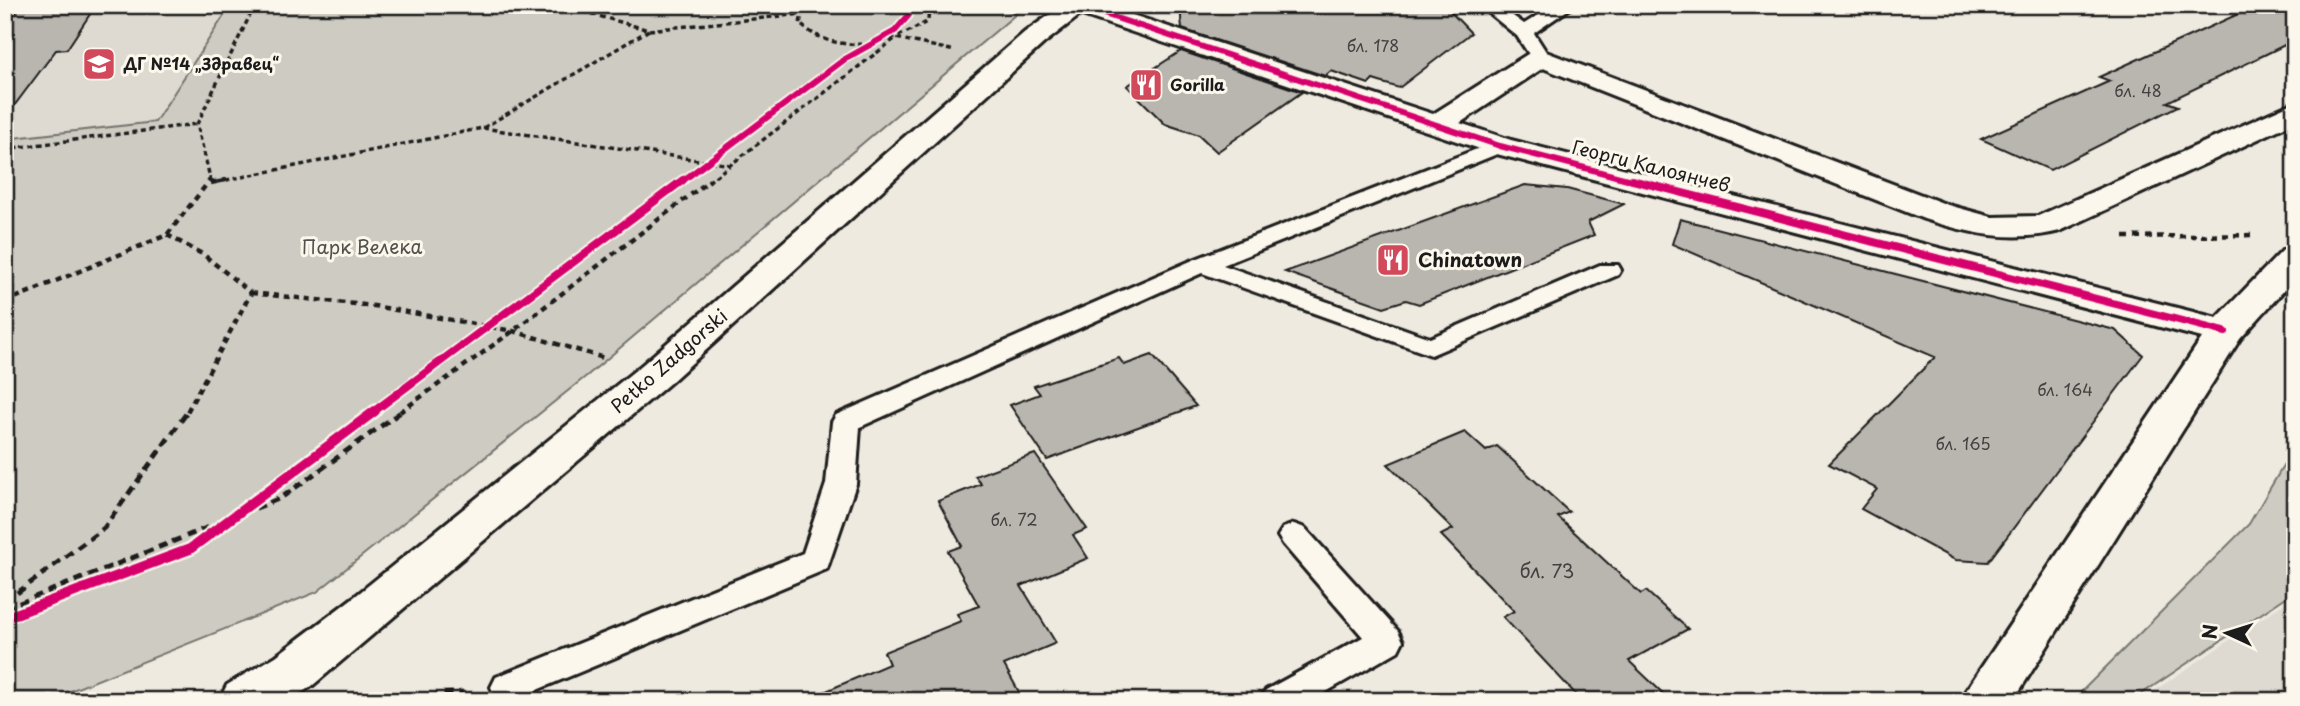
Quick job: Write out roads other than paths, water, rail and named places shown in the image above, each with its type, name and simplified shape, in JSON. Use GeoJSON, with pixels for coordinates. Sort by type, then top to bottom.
{"type":"FeatureCollection","features":[{"type":"Feature","properties":{"kind":"street","name":"Petko Zadgorski"},"geometry":{"type":"LineString","coordinates":[[245,701],[293,671],[370,611],[657,373],[1034,38],[1079,6]]}},
{"type":"Feature","properties":{"kind":"street","name":"Георги Калоянчев"},"geometry":{"type":"LineString","coordinates":[[1079,6],[1500,146],[2225,332]]}},
{"type":"Feature","properties":{"kind":"street"},"geometry":{"type":"LineString","coordinates":[[1434,126],[1541,58],[1936,212],[1985,227],[2024,231],[2050,222],[2295,111]]}},
{"type":"Feature","properties":{"kind":"street"},"geometry":{"type":"LineString","coordinates":[[1988,700],[2225,332],[2295,257]]}},
{"type":"Feature","properties":{"kind":"lane"},"geometry":{"type":"LineString","coordinates":[[1487,5],[1524,32],[1541,58]]}},
{"type":"Feature","properties":{"kind":"lane"},"geometry":{"type":"LineString","coordinates":[[1524,32],[1567,5]]}},
{"type":"Feature","properties":{"kind":"lane"},"geometry":{"type":"LineString","coordinates":[[508,687],[816,561],[841,484],[846,422],[1201,265],[1500,146]]}},
{"type":"Feature","properties":{"kind":"lane"},"geometry":{"type":"LineString","coordinates":[[1201,265],[1431,347],[1609,270]]}},
{"type":"Feature","properties":{"kind":"lane"},"geometry":{"type":"LineString","coordinates":[[1278,701],[1386,641],[1294,536]]}},
{"type":"Feature","properties":{"kind":"place","name":"ДГ №14 „Здравец“"},"geometry":{"type":"Point","coordinates":[99,64]}},
{"type":"Feature","properties":{"kind":"place","name":"Gorilla"},"geometry":{"type":"Point","coordinates":[1146,85]}},
{"type":"Feature","properties":{"kind":"place","name":"Chinatown"},"geometry":{"type":"Point","coordinates":[1393,260]}},
{"type":"Feature","properties":{"kind":"park label","name":"Парк Велека"},"geometry":{"type":"Point","coordinates":[362,247]}}]}
